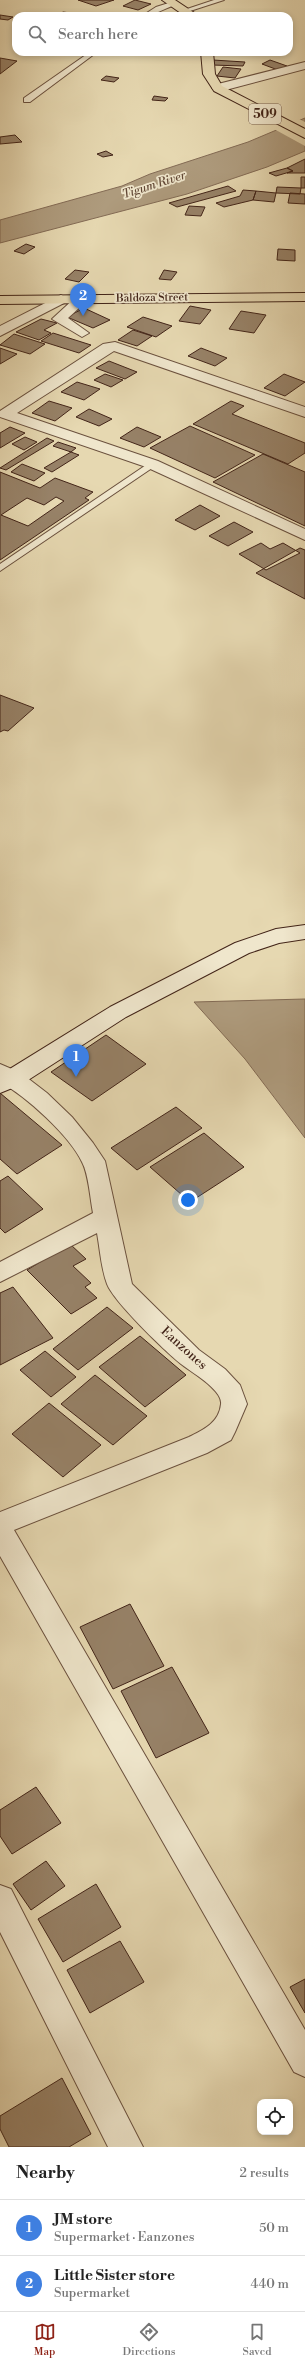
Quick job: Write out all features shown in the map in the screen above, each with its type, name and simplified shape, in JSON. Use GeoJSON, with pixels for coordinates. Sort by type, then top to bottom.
{"type":"FeatureCollection","features":[{"type":"Feature","properties":{"kind":"main road"},"geometry":{"type":"LineString","coordinates":[[171,2],[188,12]]}},
{"type":"Feature","properties":{"kind":"main road"},"geometry":{"type":"LineString","coordinates":[[207,56],[209,74],[221,90]]}},
{"type":"Feature","properties":{"kind":"main road","name":"509"},"geometry":{"type":"LineString","coordinates":[[221,90],[305,134]]}},
{"type":"Feature","properties":{"kind":"main road","name":"Baldoza Street"},"geometry":{"type":"LineString","coordinates":[[0,300],[305,297]]}},
{"type":"Feature","properties":{"kind":"street"},"geometry":{"type":"LineString","coordinates":[[221,90],[305,65]]}},
{"type":"Feature","properties":{"kind":"street"},"geometry":{"type":"LineString","coordinates":[[0,332],[61,299]]}},
{"type":"Feature","properties":{"kind":"street"},"geometry":{"type":"LineString","coordinates":[[82,299],[58,319],[82,333]]}},
{"type":"Feature","properties":{"kind":"street"},"geometry":{"type":"LineString","coordinates":[[3,413],[108,347],[115,346],[305,412]]}},
{"type":"Feature","properties":{"kind":"street"},"geometry":{"type":"LineString","coordinates":[[3,413],[152,464],[305,535]]}},
{"type":"Feature","properties":{"kind":"street"},"geometry":{"type":"LineString","coordinates":[[5,1078],[118,1012],[242,948],[276,936],[305,932]]}},
{"type":"Feature","properties":{"kind":"street","name":"Eanzones"},"geometry":{"type":"LineString","coordinates":[[0,1524],[198,1446],[222,1432],[231,1415],[234,1404],[231,1392],[216,1376],[190,1357],[123,1291],[119,1283],[94,1161],[85,1148],[47,1107],[5,1078]]}},
{"type":"Feature","properties":{"kind":"street"},"geometry":{"type":"LineString","coordinates":[[0,1272],[106,1217]]}},
{"type":"Feature","properties":{"kind":"street"},"geometry":{"type":"LineString","coordinates":[[0,1531],[305,2061]]}},
{"type":"Feature","properties":{"kind":"street"},"geometry":{"type":"LineString","coordinates":[[0,1900],[126,2147]]}},
{"type":"Feature","properties":{"kind":"lane"},"geometry":{"type":"LineString","coordinates":[[192,12],[221,0]]}},
{"type":"Feature","properties":{"kind":"lane"},"geometry":{"type":"LineString","coordinates":[[152,12],[171,2]]}},
{"type":"Feature","properties":{"kind":"lane"},"geometry":{"type":"LineString","coordinates":[[26,100],[88,56]]}},
{"type":"Feature","properties":{"kind":"lane"},"geometry":{"type":"LineString","coordinates":[[0,568],[152,464]]}},
{"type":"Feature","properties":{"kind":"water","name":"Tigum River"},"geometry":{"type":"Polygon","coordinates":[[[305,118],[305,151],[267,167],[187,194],[0,243],[0,220],[122,186],[150,174],[248,142],[305,118]]]}},
{"type":"Feature","properties":{"kind":"water"},"geometry":{"type":"Polygon","coordinates":[[[305,999],[305,1138],[245,1059],[194,1002],[305,999]]]}},
{"type":"Feature","properties":{"kind":"pier"},"geometry":{"type":"Polygon","coordinates":[[[299,119],[305,122],[305,146],[274,129],[299,119]]]}},
{"type":"Feature","properties":{"kind":"building"},"geometry":{"type":"Polygon","coordinates":[[[78,0],[114,0],[96,6],[78,0]]]}},
{"type":"Feature","properties":{"kind":"building"},"geometry":{"type":"Polygon","coordinates":[[[135,0],[151,4],[138,10],[123,6],[135,0]]]}},
{"type":"Feature","properties":{"kind":"building"},"geometry":{"type":"Polygon","coordinates":[[[0,15],[12,17],[8,20],[0,19],[0,15]]]}},
{"type":"Feature","properties":{"kind":"building"},"geometry":{"type":"Polygon","coordinates":[[[0,58],[17,61],[0,74],[0,58]]]}},
{"type":"Feature","properties":{"kind":"building"},"geometry":{"type":"Polygon","coordinates":[[[213,60],[245,62],[243,66],[212,65],[213,60]]]}},
{"type":"Feature","properties":{"kind":"building"},"geometry":{"type":"Polygon","coordinates":[[[270,60],[287,66],[278,70],[262,64],[270,60]]]}},
{"type":"Feature","properties":{"kind":"building"},"geometry":{"type":"Polygon","coordinates":[[[223,67],[241,69],[235,78],[217,76],[223,67]]]}},
{"type":"Feature","properties":{"kind":"building"},"geometry":{"type":"Polygon","coordinates":[[[106,76],[119,78],[114,82],[101,80],[106,76]]]}},
{"type":"Feature","properties":{"kind":"building"},"geometry":{"type":"Polygon","coordinates":[[[154,96],[168,98],[165,101],[152,100],[154,96]]]}},
{"type":"Feature","properties":{"kind":"building"},"geometry":{"type":"Polygon","coordinates":[[[15,135],[22,142],[0,144],[0,137],[15,135]]]}},
{"type":"Feature","properties":{"kind":"building"},"geometry":{"type":"Polygon","coordinates":[[[106,151],[113,155],[103,157],[97,154],[106,151]]]}},
{"type":"Feature","properties":{"kind":"building"},"geometry":{"type":"Polygon","coordinates":[[[305,159],[305,173],[287,173],[293,171],[287,168],[305,159]]]}},
{"type":"Feature","properties":{"kind":"building"},"geometry":{"type":"Polygon","coordinates":[[[287,168],[293,171],[276,176],[269,173],[287,168]]]}},
{"type":"Feature","properties":{"kind":"building"},"geometry":{"type":"Polygon","coordinates":[[[301,177],[305,177],[305,188],[301,188],[301,177]]]}},
{"type":"Feature","properties":{"kind":"building"},"geometry":{"type":"Polygon","coordinates":[[[228,186],[236,191],[177,207],[169,203],[228,186]]]}},
{"type":"Feature","properties":{"kind":"building"},"geometry":{"type":"Polygon","coordinates":[[[277,187],[301,188],[300,194],[276,193],[277,187]]]}},
{"type":"Feature","properties":{"kind":"building"},"geometry":{"type":"Polygon","coordinates":[[[243,190],[256,191],[253,200],[224,207],[216,203],[240,196],[243,190]]]}},
{"type":"Feature","properties":{"kind":"building"},"geometry":{"type":"Polygon","coordinates":[[[256,191],[276,193],[274,202],[253,200],[256,191]]]}},
{"type":"Feature","properties":{"kind":"building"},"geometry":{"type":"Polygon","coordinates":[[[290,193],[305,194],[305,204],[288,203],[290,193]]]}},
{"type":"Feature","properties":{"kind":"building"},"geometry":{"type":"Polygon","coordinates":[[[189,206],[205,207],[201,216],[185,215],[189,206]]]}},
{"type":"Feature","properties":{"kind":"building"},"geometry":{"type":"Polygon","coordinates":[[[26,244],[35,247],[24,254],[14,251],[26,244]]]}},
{"type":"Feature","properties":{"kind":"building"},"geometry":{"type":"Polygon","coordinates":[[[278,249],[295,250],[295,261],[277,260],[278,249]]]}},
{"type":"Feature","properties":{"kind":"building"},"geometry":{"type":"Polygon","coordinates":[[[75,270],[89,272],[79,282],[65,279],[75,270]]]}},
{"type":"Feature","properties":{"kind":"building"},"geometry":{"type":"Polygon","coordinates":[[[164,270],[177,272],[171,280],[159,279],[164,270]]]}},
{"type":"Feature","properties":{"kind":"building"},"geometry":{"type":"Polygon","coordinates":[[[190,306],[211,310],[200,324],[179,321],[190,306]]]}},
{"type":"Feature","properties":{"kind":"building"},"geometry":{"type":"Polygon","coordinates":[[[84,308],[110,320],[93,328],[67,317],[84,308]]]}},
{"type":"Feature","properties":{"kind":"building"},"geometry":{"type":"Polygon","coordinates":[[[241,311],[266,315],[254,333],[229,329],[241,311]]]}},
{"type":"Feature","properties":{"kind":"building"},"geometry":{"type":"Polygon","coordinates":[[[143,317],[172,326],[156,337],[127,327],[143,317]]]}},
{"type":"Feature","properties":{"kind":"building"},"geometry":{"type":"Polygon","coordinates":[[[41,319],[57,323],[44,330],[51,333],[39,340],[16,332],[41,319]]]}},
{"type":"Feature","properties":{"kind":"building"},"geometry":{"type":"Polygon","coordinates":[[[133,330],[152,336],[137,346],[118,340],[133,330]]]}},
{"type":"Feature","properties":{"kind":"building"},"geometry":{"type":"Polygon","coordinates":[[[53,333],[91,345],[79,353],[41,341],[53,333]]]}},
{"type":"Feature","properties":{"kind":"building"},"geometry":{"type":"Polygon","coordinates":[[[14,334],[45,344],[30,354],[0,345],[14,334]]]}},
{"type":"Feature","properties":{"kind":"building"},"geometry":{"type":"Polygon","coordinates":[[[0,348],[17,354],[0,364],[0,348]]]}},
{"type":"Feature","properties":{"kind":"building"},"geometry":{"type":"Polygon","coordinates":[[[201,348],[227,358],[215,366],[188,356],[201,348]]]}},
{"type":"Feature","properties":{"kind":"building"},"geometry":{"type":"Polygon","coordinates":[[[109,361],[137,372],[125,379],[96,368],[109,361]]]}},
{"type":"Feature","properties":{"kind":"building"},"geometry":{"type":"Polygon","coordinates":[[[105,374],[123,380],[111,387],[94,380],[105,374]]]}},
{"type":"Feature","properties":{"kind":"building"},"geometry":{"type":"Polygon","coordinates":[[[284,374],[305,382],[285,396],[264,388],[284,374]]]}},
{"type":"Feature","properties":{"kind":"building"},"geometry":{"type":"Polygon","coordinates":[[[77,382],[100,389],[84,400],[61,392],[77,382]]]}},
{"type":"Feature","properties":{"kind":"building"},"geometry":{"type":"Polygon","coordinates":[[[49,401],[72,408],[55,421],[32,413],[49,401]]]}},
{"type":"Feature","properties":{"kind":"building"},"geometry":{"type":"Polygon","coordinates":[[[231,401],[244,406],[232,414],[305,443],[305,453],[288,464],[193,424],[231,401]]]}},
{"type":"Feature","properties":{"kind":"building"},"geometry":{"type":"Polygon","coordinates":[[[89,409],[112,419],[99,426],[76,417],[89,409]]]}},
{"type":"Feature","properties":{"kind":"building"},"geometry":{"type":"Polygon","coordinates":[[[190,426],[255,455],[215,478],[150,448],[190,426]]]}},
{"type":"Feature","properties":{"kind":"building"},"geometry":{"type":"Polygon","coordinates":[[[10,427],[25,433],[0,448],[0,433],[10,427]]]}},
{"type":"Feature","properties":{"kind":"building"},"geometry":{"type":"Polygon","coordinates":[[[137,427],[161,437],[144,447],[120,438],[137,427]]]}},
{"type":"Feature","properties":{"kind":"building"},"geometry":{"type":"Polygon","coordinates":[[[25,437],[37,442],[24,450],[12,444],[25,437]]]}},
{"type":"Feature","properties":{"kind":"building"},"geometry":{"type":"Polygon","coordinates":[[[47,438],[54,441],[6,470],[0,468],[47,438]]]}},
{"type":"Feature","properties":{"kind":"building"},"geometry":{"type":"Polygon","coordinates":[[[58,442],[76,448],[71,452],[53,446],[58,442]]]}},
{"type":"Feature","properties":{"kind":"building"},"geometry":{"type":"Polygon","coordinates":[[[71,452],[79,455],[52,472],[44,468],[71,452]]]}},
{"type":"Feature","properties":{"kind":"building"},"geometry":{"type":"Polygon","coordinates":[[[263,454],[305,472],[305,526],[213,482],[263,454]]]}},
{"type":"Feature","properties":{"kind":"building"},"geometry":{"type":"Polygon","coordinates":[[[22,464],[45,473],[34,481],[11,472],[22,464]]]}},
{"type":"Feature","properties":{"kind":"building"},"geometry":{"type":"Polygon","coordinates":[[[0,472],[40,488],[55,478],[93,492],[85,498],[89,500],[0,560],[0,472]],[[56,497],[44,505],[27,498],[1,515],[28,526],[64,501],[56,497]]]}},
{"type":"Feature","properties":{"kind":"building"},"geometry":{"type":"Polygon","coordinates":[[[200,505],[220,516],[195,530],[175,520],[200,505]]]}},
{"type":"Feature","properties":{"kind":"building"},"geometry":{"type":"Polygon","coordinates":[[[234,522],[253,532],[228,546],[209,536],[234,522]]]}},
{"type":"Feature","properties":{"kind":"building"},"geometry":{"type":"Polygon","coordinates":[[[261,543],[270,549],[283,543],[300,553],[266,570],[239,554],[261,543]]]}},
{"type":"Feature","properties":{"kind":"building"},"geometry":{"type":"Polygon","coordinates":[[[300,548],[305,550],[305,599],[256,573],[300,548]]]}},
{"type":"Feature","properties":{"kind":"building"},"geometry":{"type":"Polygon","coordinates":[[[0,695],[34,708],[8,731],[4,730],[0,732],[0,695]]]}},
{"type":"Feature","properties":{"kind":"building"},"geometry":{"type":"Polygon","coordinates":[[[106,1035],[146,1064],[92,1101],[51,1072],[106,1035]]]}},
{"type":"Feature","properties":{"kind":"building"},"geometry":{"type":"Polygon","coordinates":[[[0,1093],[62,1145],[17,1174],[0,1159],[0,1093]]]}},
{"type":"Feature","properties":{"kind":"building"},"geometry":{"type":"Polygon","coordinates":[[[176,1107],[202,1128],[137,1170],[111,1148],[176,1107]]]}},
{"type":"Feature","properties":{"kind":"building"},"geometry":{"type":"Polygon","coordinates":[[[204,1133],[244,1167],[190,1202],[150,1167],[204,1133]]]}},
{"type":"Feature","properties":{"kind":"building"},"geometry":{"type":"Polygon","coordinates":[[[8,1176],[43,1209],[5,1233],[0,1228],[0,1181],[8,1176]]]}},
{"type":"Feature","properties":{"kind":"building"},"geometry":{"type":"Polygon","coordinates":[[[70,1244],[86,1259],[73,1266],[91,1283],[85,1287],[97,1298],[71,1314],[27,1270],[70,1244]]]}},
{"type":"Feature","properties":{"kind":"building"},"geometry":{"type":"Polygon","coordinates":[[[13,1287],[53,1338],[0,1365],[0,1293],[13,1287]]]}},
{"type":"Feature","properties":{"kind":"building"},"geometry":{"type":"Polygon","coordinates":[[[107,1307],[133,1328],[78,1370],[53,1349],[107,1307]]]}},
{"type":"Feature","properties":{"kind":"building"},"geometry":{"type":"Polygon","coordinates":[[[140,1336],[186,1375],[145,1407],[99,1367],[140,1336]]]}},
{"type":"Feature","properties":{"kind":"building"},"geometry":{"type":"Polygon","coordinates":[[[45,1351],[76,1377],[51,1397],[20,1370],[45,1351]]]}},
{"type":"Feature","properties":{"kind":"building"},"geometry":{"type":"Polygon","coordinates":[[[95,1375],[147,1416],[113,1445],[61,1404],[95,1375]]]}},
{"type":"Feature","properties":{"kind":"building"},"geometry":{"type":"Polygon","coordinates":[[[49,1403],[101,1445],[63,1477],[12,1434],[49,1403]]]}},
{"type":"Feature","properties":{"kind":"building"},"geometry":{"type":"Polygon","coordinates":[[[130,1604],[164,1666],[113,1689],[80,1627],[130,1604]]]}},
{"type":"Feature","properties":{"kind":"building"},"geometry":{"type":"Polygon","coordinates":[[[172,1667],[209,1733],[156,1758],[121,1691],[172,1667]]]}},
{"type":"Feature","properties":{"kind":"building"},"geometry":{"type":"Polygon","coordinates":[[[36,1787],[61,1823],[12,1854],[0,1836],[0,1810],[36,1787]]]}},
{"type":"Feature","properties":{"kind":"building"},"geometry":{"type":"Polygon","coordinates":[[[46,1861],[65,1886],[31,1910],[13,1884],[46,1861]]]}},
{"type":"Feature","properties":{"kind":"building"},"geometry":{"type":"Polygon","coordinates":[[[96,1884],[121,1927],[63,1962],[38,1919],[96,1884]]]}},
{"type":"Feature","properties":{"kind":"building"},"geometry":{"type":"Polygon","coordinates":[[[120,1941],[144,1982],[90,2013],[67,1970],[120,1941]]]}},
{"type":"Feature","properties":{"kind":"building"},"geometry":{"type":"Polygon","coordinates":[[[305,1979],[305,2013],[290,1987],[305,1979]]]}},
{"type":"Feature","properties":{"kind":"building"},"geometry":{"type":"Polygon","coordinates":[[[62,2078],[91,2134],[69,2147],[9,2147],[0,2129],[0,2116],[62,2078]]]}},
{"type":"Feature","properties":{"kind":"place","name":"Little Sister store"},"geometry":{"type":"Point","coordinates":[83,316]}},
{"type":"Feature","properties":{"kind":"place","name":"JM store"},"geometry":{"type":"Point","coordinates":[76,1077]}}]}
